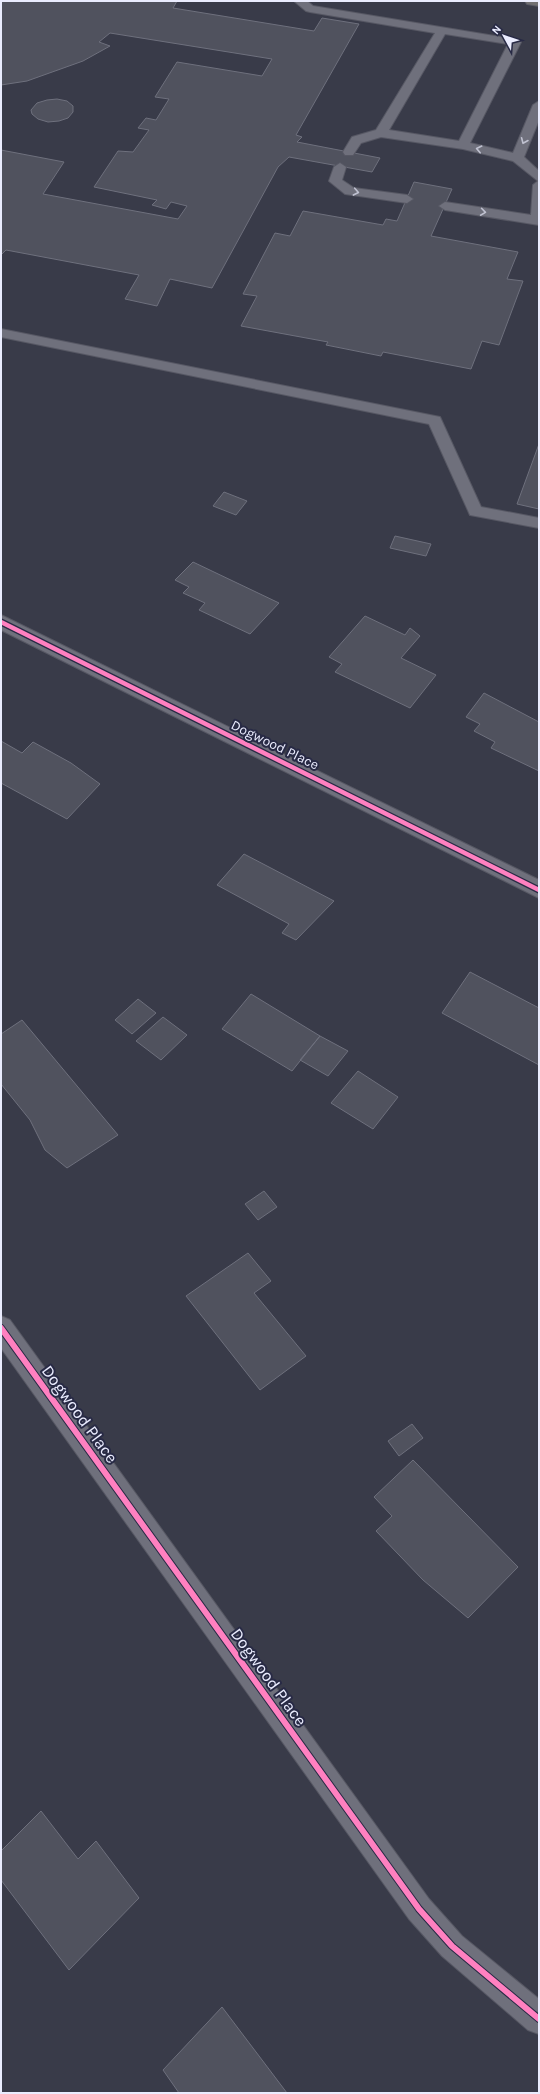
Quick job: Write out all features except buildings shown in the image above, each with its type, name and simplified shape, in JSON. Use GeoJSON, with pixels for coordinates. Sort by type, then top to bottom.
{"type":"FeatureCollection","features":[{"type":"Feature","properties":{"kind":"main road"},"geometry":{"type":"LineString","coordinates":[[532,1],[539,2]]}},
{"type":"Feature","properties":{"kind":"street","name":"Dogwood Place"},"geometry":{"type":"LineString","coordinates":[[1,622],[539,890]]}},
{"type":"Feature","properties":{"kind":"street","name":"Dogwood Place"},"geometry":{"type":"LineString","coordinates":[[1,1328],[419,1909],[452,1946],[539,2019]]}},
{"type":"Feature","properties":{"kind":"lane"},"geometry":{"type":"LineString","coordinates":[[300,1],[310,9],[514,42],[463,145]]}},
{"type":"Feature","properties":{"kind":"lane"},"geometry":{"type":"LineString","coordinates":[[381,133],[442,30]]}},
{"type":"Feature","properties":{"kind":"lane"},"geometry":{"type":"LineString","coordinates":[[517,158],[539,105]]}},
{"type":"Feature","properties":{"kind":"lane"},"geometry":{"type":"LineString","coordinates":[[349,152],[356,140],[381,133],[463,145],[517,158],[539,178]]}},
{"type":"Feature","properties":{"kind":"lane"},"geometry":{"type":"LineString","coordinates":[[340,166],[335,182],[350,191],[407,199]]}},
{"type":"Feature","properties":{"kind":"lane"},"geometry":{"type":"LineString","coordinates":[[445,206],[538,220],[539,185]]}},
{"type":"Feature","properties":{"kind":"lane"},"geometry":{"type":"LineString","coordinates":[[1,332],[435,420],[475,511],[539,524]]}},
{"type":"Feature","properties":{"kind":"cycle path"},"geometry":{"type":"LineString","coordinates":[[1,622],[539,890]]}},
{"type":"Feature","properties":{"kind":"cycle path"},"geometry":{"type":"LineString","coordinates":[[1,1328],[419,1909],[452,1946],[539,2019]]}}]}
